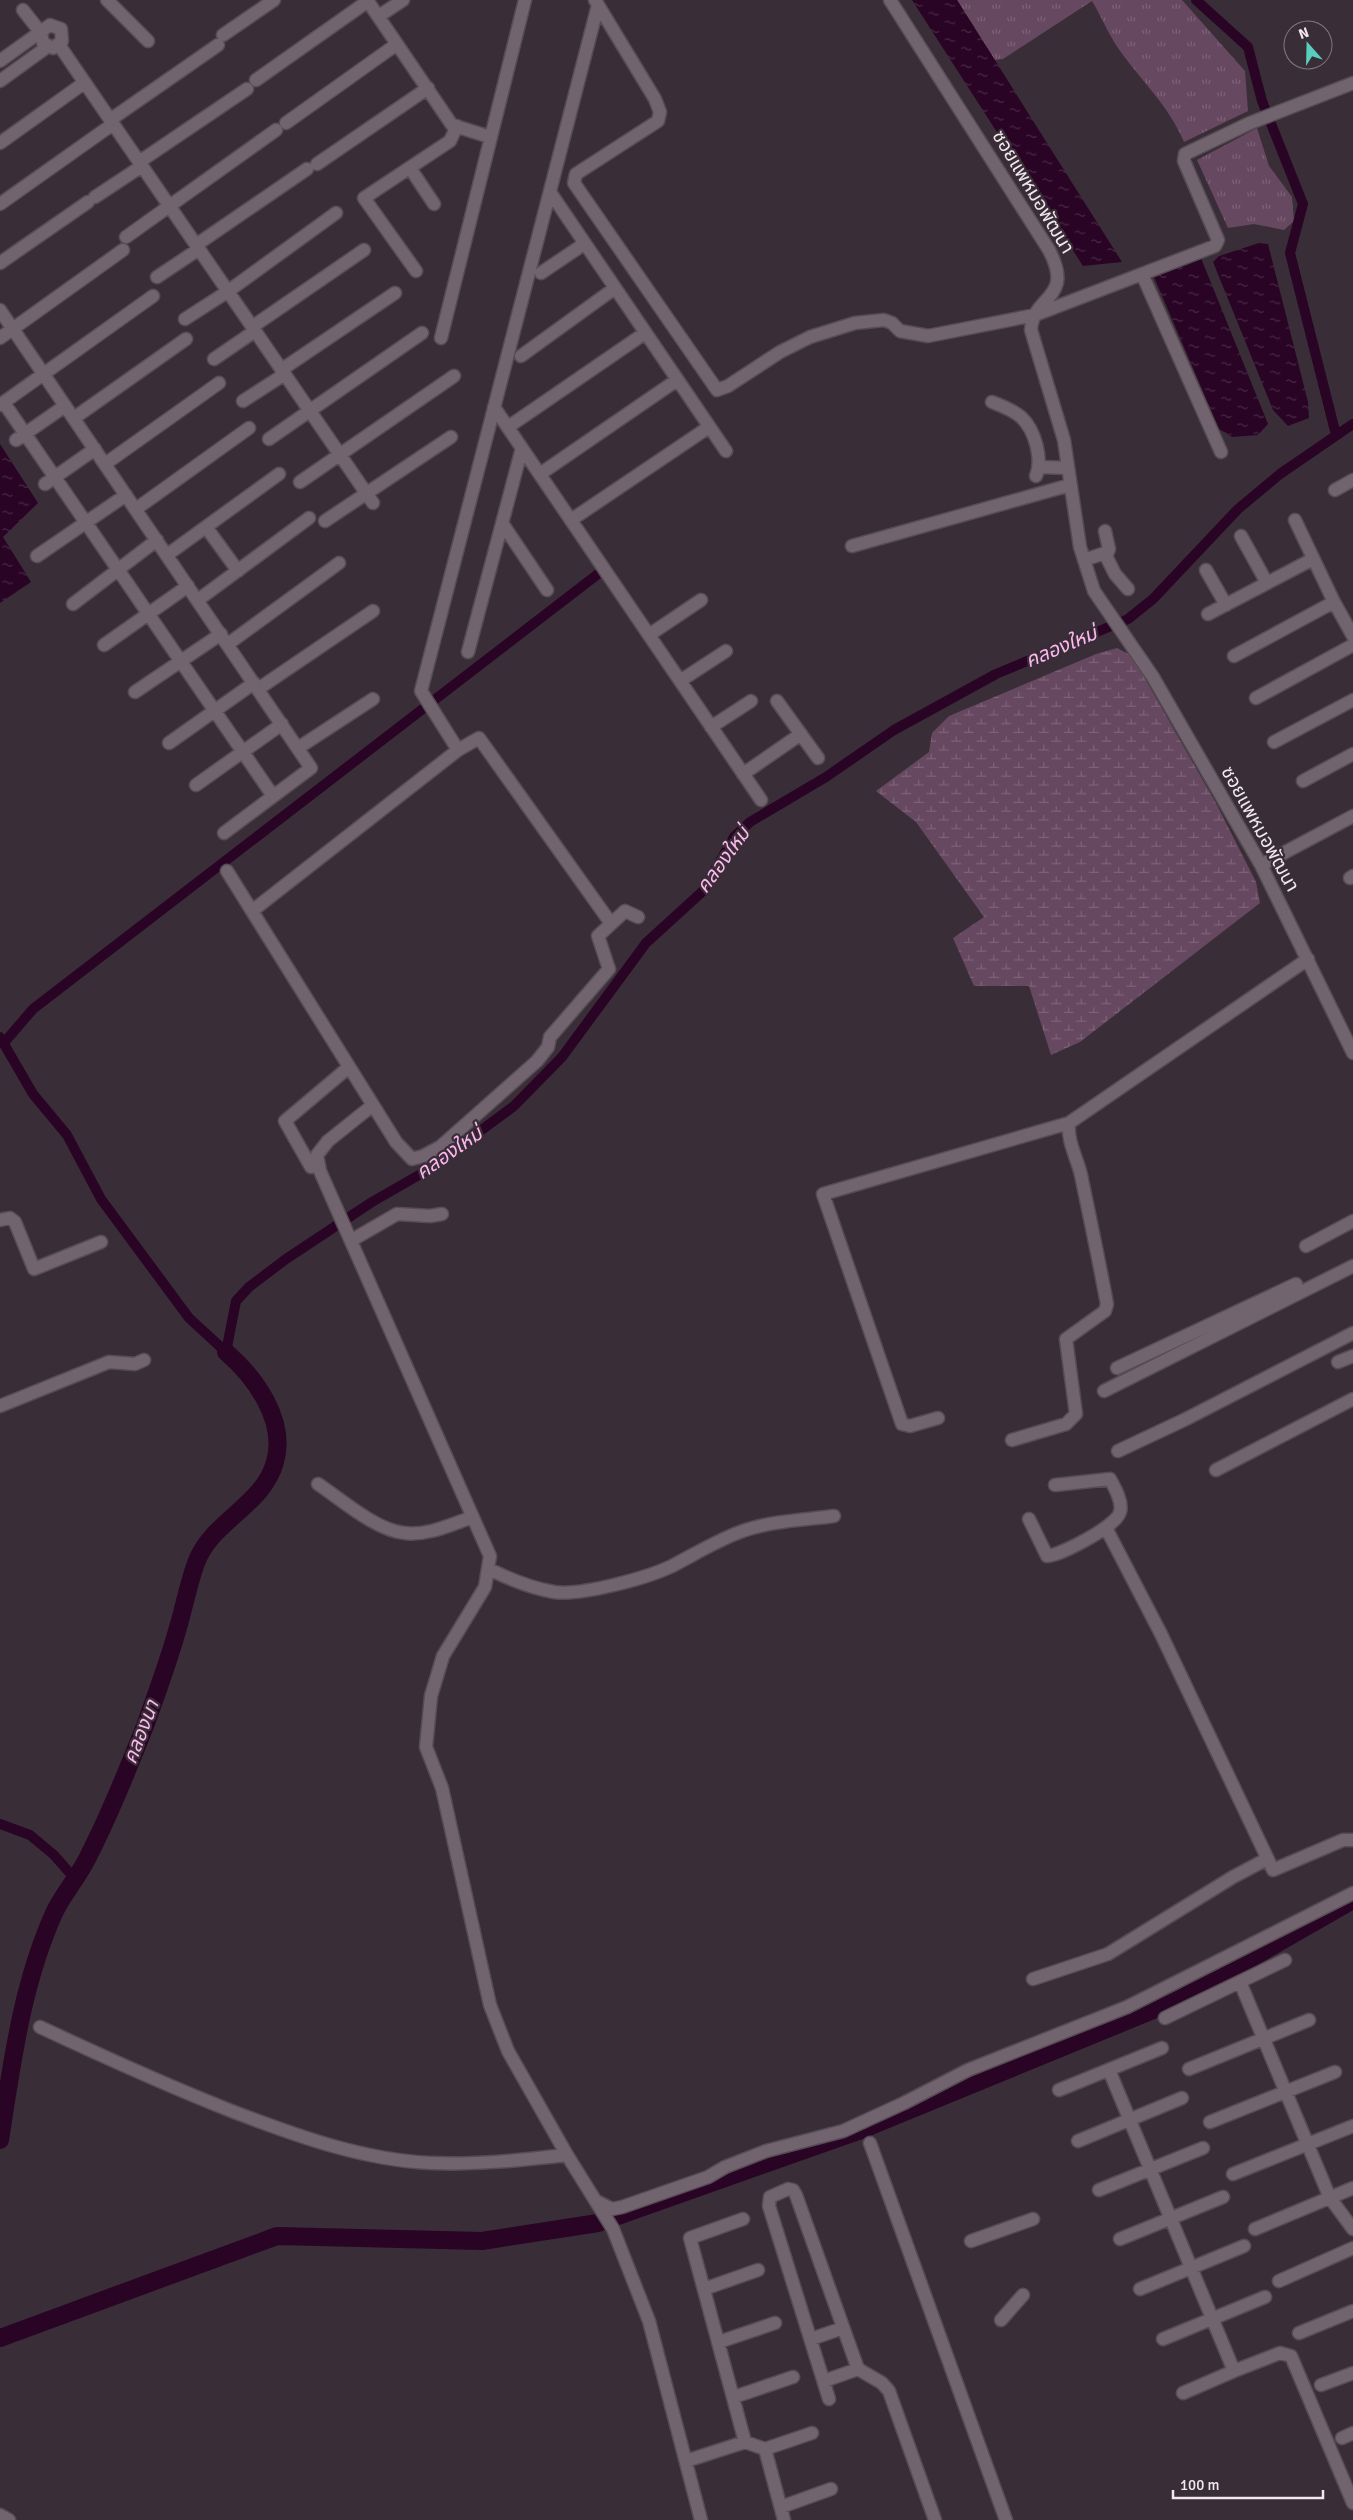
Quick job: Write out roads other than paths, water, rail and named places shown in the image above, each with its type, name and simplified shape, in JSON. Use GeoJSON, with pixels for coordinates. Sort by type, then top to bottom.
{"type":"FeatureCollection","features":[{"type":"Feature","properties":{"kind":"street"},"geometry":{"type":"LineString","coordinates":[[107,0],[148,41]]}},
{"type":"Feature","properties":{"kind":"street"},"geometry":{"type":"LineString","coordinates":[[0,204],[274,0]]}},
{"type":"Feature","properties":{"kind":"street"},"geometry":{"type":"LineString","coordinates":[[0,263],[368,0],[452,125],[490,137]]}},
{"type":"Feature","properties":{"kind":"street"},"geometry":{"type":"LineString","coordinates":[[379,16],[403,0]]}},
{"type":"Feature","properties":{"kind":"street"},"geometry":{"type":"LineString","coordinates":[[441,338],[525,0]]}},
{"type":"Feature","properties":{"kind":"street","name":"ซอยแพหมอพัฒนา"},"geometry":{"type":"LineString","coordinates":[[890,0],[1054,260],[1058,269],[1056,284],[1051,295],[1035,315]]}},
{"type":"Feature","properties":{"kind":"street"},"geometry":{"type":"LineString","coordinates":[[596,3],[655,99],[660,112],[658,121],[576,174],[574,183],[718,390],[728,386],[780,352],[810,337],[856,323],[884,320],[900,331],[928,336],[1035,315],[1217,244],[1218,240],[1184,157],[1192,150],[1250,123],[1353,83]]}},
{"type":"Feature","properties":{"kind":"street"},"geometry":{"type":"LineString","coordinates":[[458,750],[421,691],[550,192],[596,3]]}},
{"type":"Feature","properties":{"kind":"street"},"geometry":{"type":"LineString","coordinates":[[23,10],[41,33],[42,43],[53,46],[84,83],[370,498]]}},
{"type":"Feature","properties":{"kind":"street"},"geometry":{"type":"LineString","coordinates":[[0,61],[50,25],[56,25],[63,34],[53,46],[0,81]]}},
{"type":"Feature","properties":{"kind":"street"},"geometry":{"type":"LineString","coordinates":[[126,237],[397,44]]}},
{"type":"Feature","properties":{"kind":"street"},"geometry":{"type":"LineString","coordinates":[[0,142],[84,83]]}},
{"type":"Feature","properties":{"kind":"street"},"geometry":{"type":"LineString","coordinates":[[157,277],[197,247],[428,88]]}},
{"type":"Feature","properties":{"kind":"street"},"geometry":{"type":"LineString","coordinates":[[416,271],[364,198],[450,141],[457,126]]}},
{"type":"Feature","properties":{"kind":"street"},"geometry":{"type":"LineString","coordinates":[[410,168],[434,204]]}},
{"type":"Feature","properties":{"kind":"street"},"geometry":{"type":"LineString","coordinates":[[550,192],[726,452]]}},
{"type":"Feature","properties":{"kind":"street"},"geometry":{"type":"LineString","coordinates":[[185,319],[227,292],[336,213]]}},
{"type":"Feature","properties":{"kind":"street"},"geometry":{"type":"LineString","coordinates":[[541,273],[584,244]]}},
{"type":"Feature","properties":{"kind":"street"},"geometry":{"type":"LineString","coordinates":[[0,338],[123,250]]}},
{"type":"Feature","properties":{"kind":"street"},"geometry":{"type":"LineString","coordinates":[[214,359],[364,250]]}},
{"type":"Feature","properties":{"kind":"street"},"geometry":{"type":"LineString","coordinates":[[1142,274],[1220,452]]}},
{"type":"Feature","properties":{"kind":"street"},"geometry":{"type":"LineString","coordinates":[[521,356],[615,288]]}},
{"type":"Feature","properties":{"kind":"street"},"geometry":{"type":"LineString","coordinates":[[243,400],[395,293]]}},
{"type":"Feature","properties":{"kind":"street"},"geometry":{"type":"LineString","coordinates":[[153,296],[2,404],[20,437],[50,480],[86,522],[273,796]]}},
{"type":"Feature","properties":{"kind":"street"},"geometry":{"type":"LineString","coordinates":[[0,310],[311,768],[224,833]]}},
{"type":"Feature","properties":{"kind":"street"},"geometry":{"type":"LineString","coordinates":[[1035,315],[1030,330],[1064,440],[1070,486],[1084,560],[1105,554],[1109,549],[1105,531]]}},
{"type":"Feature","properties":{"kind":"street"},"geometry":{"type":"LineString","coordinates":[[508,427],[645,332]]}},
{"type":"Feature","properties":{"kind":"street"},"geometry":{"type":"LineString","coordinates":[[270,439],[422,333]]}},
{"type":"Feature","properties":{"kind":"street"},"geometry":{"type":"LineString","coordinates":[[74,418],[186,339]]}},
{"type":"Feature","properties":{"kind":"street"},"geometry":{"type":"LineString","coordinates":[[300,482],[454,376]]}},
{"type":"Feature","properties":{"kind":"street"},"geometry":{"type":"LineString","coordinates":[[540,474],[677,380]]}},
{"type":"Feature","properties":{"kind":"street"},"geometry":{"type":"LineString","coordinates":[[105,464],[219,383]]}},
{"type":"Feature","properties":{"kind":"street"},"geometry":{"type":"LineString","coordinates":[[992,402],[1012,410],[1024,421],[1039,456],[1038,472],[1068,465]]}},
{"type":"Feature","properties":{"kind":"street"},"geometry":{"type":"LineString","coordinates":[[20,437],[66,406]]}},
{"type":"Feature","properties":{"kind":"street"},"geometry":{"type":"LineString","coordinates":[[494,407],[761,800]]}},
{"type":"Feature","properties":{"kind":"street"},"geometry":{"type":"LineString","coordinates":[[571,520],[709,427]]}},
{"type":"Feature","properties":{"kind":"street"},"geometry":{"type":"LineString","coordinates":[[136,510],[249,428]]}},
{"type":"Feature","properties":{"kind":"street"},"geometry":{"type":"LineString","coordinates":[[325,521],[370,498],[451,437]]}},
{"type":"Feature","properties":{"kind":"street"},"geometry":{"type":"LineString","coordinates":[[468,652],[522,448]]}},
{"type":"Feature","properties":{"kind":"street"},"geometry":{"type":"LineString","coordinates":[[50,480],[95,449]]}},
{"type":"Feature","properties":{"kind":"street"},"geometry":{"type":"LineString","coordinates":[[167,554],[279,474]]}},
{"type":"Feature","properties":{"kind":"street"},"geometry":{"type":"LineString","coordinates":[[1335,490],[1353,480]]}},
{"type":"Feature","properties":{"kind":"street"},"geometry":{"type":"LineString","coordinates":[[852,546],[1070,486]]}},
{"type":"Feature","properties":{"kind":"street"},"geometry":{"type":"LineString","coordinates":[[37,556],[126,494]]}},
{"type":"Feature","properties":{"kind":"street"},"geometry":{"type":"LineString","coordinates":[[198,600],[309,518]]}},
{"type":"Feature","properties":{"kind":"street"},"geometry":{"type":"LineString","coordinates":[[1295,520],[1334,602],[1353,636]]}},
{"type":"Feature","properties":{"kind":"street"},"geometry":{"type":"LineString","coordinates":[[502,523],[547,590]]}},
{"type":"Feature","properties":{"kind":"street"},"geometry":{"type":"LineString","coordinates":[[206,527],[238,571]]}},
{"type":"Feature","properties":{"kind":"street"},"geometry":{"type":"LineString","coordinates":[[1241,536],[1268,583]]}},
{"type":"Feature","properties":{"kind":"street"},"geometry":{"type":"LineString","coordinates":[[73,604],[157,540]]}},
{"type":"Feature","properties":{"kind":"street"},"geometry":{"type":"LineString","coordinates":[[1105,554],[1115,574],[1128,589]]}},
{"type":"Feature","properties":{"kind":"street"},"geometry":{"type":"LineString","coordinates":[[1208,614],[1313,559]]}},
{"type":"Feature","properties":{"kind":"street","name":"ซอยแพหมอพัฒนา"},"geometry":{"type":"LineString","coordinates":[[1084,560],[1094,590],[1153,677],[1261,865],[1353,1053]]}},
{"type":"Feature","properties":{"kind":"street"},"geometry":{"type":"LineString","coordinates":[[135,692],[181,661],[224,639],[339,563]]}},
{"type":"Feature","properties":{"kind":"street"},"geometry":{"type":"LineString","coordinates":[[1206,570],[1226,605]]}},
{"type":"Feature","properties":{"kind":"street"},"geometry":{"type":"LineString","coordinates":[[104,644],[188,586]]}},
{"type":"Feature","properties":{"kind":"street"},"geometry":{"type":"LineString","coordinates":[[649,636],[701,600]]}},
{"type":"Feature","properties":{"kind":"street"},"geometry":{"type":"LineString","coordinates":[[1234,656],[1334,602]]}},
{"type":"Feature","properties":{"kind":"street"},"geometry":{"type":"LineString","coordinates":[[169,743],[215,711],[373,611]]}},
{"type":"Feature","properties":{"kind":"street"},"geometry":{"type":"LineString","coordinates":[[1256,698],[1353,645]]}},
{"type":"Feature","properties":{"kind":"street"},"geometry":{"type":"LineString","coordinates":[[680,681],[726,651]]}},
{"type":"Feature","properties":{"kind":"street"},"geometry":{"type":"LineString","coordinates":[[298,748],[373,699]]}},
{"type":"Feature","properties":{"kind":"street"},"geometry":{"type":"LineString","coordinates":[[711,727],[751,700]]}},
{"type":"Feature","properties":{"kind":"street"},"geometry":{"type":"LineString","coordinates":[[1274,742],[1353,700]]}},
{"type":"Feature","properties":{"kind":"street"},"geometry":{"type":"LineString","coordinates":[[777,701],[818,758]]}},
{"type":"Feature","properties":{"kind":"street"},"geometry":{"type":"LineString","coordinates":[[196,785],[282,724]]}},
{"type":"Feature","properties":{"kind":"street"},"geometry":{"type":"LineString","coordinates":[[743,774],[801,734]]}},
{"type":"Feature","properties":{"kind":"street"},"geometry":{"type":"LineString","coordinates":[[252,912],[458,750],[479,738],[610,922]]}},
{"type":"Feature","properties":{"kind":"street"},"geometry":{"type":"LineString","coordinates":[[1303,781],[1353,754]]}},
{"type":"Feature","properties":{"kind":"street"},"geometry":{"type":"LineString","coordinates":[[1261,865],[1353,816]]}},
{"type":"Feature","properties":{"kind":"street"},"geometry":{"type":"LineString","coordinates":[[226,871],[396,1142],[412,1159],[423,1156],[440,1147],[537,1061],[548,1047],[550,1037],[609,969],[598,940],[600,932],[625,911],[638,916]]}},
{"type":"Feature","properties":{"kind":"street"},"geometry":{"type":"LineString","coordinates":[[938,1418],[910,1426],[902,1424],[823,1194],[1069,1123],[1308,959]]}},
{"type":"Feature","properties":{"kind":"street"},"geometry":{"type":"LineString","coordinates":[[311,1167],[285,1121],[349,1067]]}},
{"type":"Feature","properties":{"kind":"street"},"geometry":{"type":"LineString","coordinates":[[373,1105],[328,1141],[317,1155],[320,1171],[488,1548],[487,1577],[443,1656],[431,1696],[426,1747],[442,1788],[490,2005],[508,2051],[567,2155],[613,2228],[648,2321],[701,2520]]}},
{"type":"Feature","properties":{"kind":"street"},"geometry":{"type":"LineString","coordinates":[[1012,1440],[1066,1424],[1072,1420],[1076,1414],[1066,1340],[1105,1312],[1107,1304],[1087,1203],[1068,1133],[1069,1123]]}},
{"type":"Feature","properties":{"kind":"street"},"geometry":{"type":"LineString","coordinates":[[349,1235],[397,1214],[430,1216],[442,1214]]}},
{"type":"Feature","properties":{"kind":"street"},"geometry":{"type":"LineString","coordinates":[[0,1220],[10,1218],[15,1222],[34,1269],[101,1242]]}},
{"type":"Feature","properties":{"kind":"street"},"geometry":{"type":"LineString","coordinates":[[1306,1246],[1353,1221]]}},
{"type":"Feature","properties":{"kind":"street"},"geometry":{"type":"LineString","coordinates":[[1118,1368],[1353,1258]]}},
{"type":"Feature","properties":{"kind":"street"},"geometry":{"type":"LineString","coordinates":[[1104,1391],[1353,1266]]}},
{"type":"Feature","properties":{"kind":"street"},"geometry":{"type":"LineString","coordinates":[[1118,1452],[1353,1333]]}},
{"type":"Feature","properties":{"kind":"street"},"geometry":{"type":"LineString","coordinates":[[1338,1362],[1353,1356]]}},
{"type":"Feature","properties":{"kind":"street"},"geometry":{"type":"LineString","coordinates":[[0,1406],[109,1362],[135,1364],[144,1360]]}},
{"type":"Feature","properties":{"kind":"street"},"geometry":{"type":"LineString","coordinates":[[1216,1470],[1353,1399]]}},
{"type":"Feature","properties":{"kind":"street"},"geometry":{"type":"LineString","coordinates":[[1029,1519],[1047,1556],[1056,1554],[1106,1528],[1117,1520],[1121,1511],[1110,1479],[1055,1485]]}},
{"type":"Feature","properties":{"kind":"street"},"geometry":{"type":"LineString","coordinates":[[318,1484],[385,1529],[406,1534],[431,1531],[473,1517]]}},
{"type":"Feature","properties":{"kind":"street"},"geometry":{"type":"LineString","coordinates":[[487,1577],[506,1577],[545,1590],[572,1592],[643,1577],[671,1566],[718,1540],[743,1531],[834,1516]]}},
{"type":"Feature","properties":{"kind":"street"},"geometry":{"type":"LineString","coordinates":[[1106,1528],[1162,1634],[1273,1870],[1343,1840],[1353,1840]]}},
{"type":"Feature","properties":{"kind":"street"},"geometry":{"type":"LineString","coordinates":[[1033,1979],[1108,1954],[1233,1877],[1267,1859]]}},
{"type":"Feature","properties":{"kind":"street"},"geometry":{"type":"LineString","coordinates":[[599,2203],[612,2209],[622,2207],[708,2177],[766,2151],[843,2131],[904,2103],[968,2070],[1127,2007],[1353,1893]]}},
{"type":"Feature","properties":{"kind":"street"},"geometry":{"type":"LineString","coordinates":[[1164,2018],[1285,1960]]}},
{"type":"Feature","properties":{"kind":"street"},"geometry":{"type":"LineString","coordinates":[[1240,1982],[1330,2198],[1353,2228]]}},
{"type":"Feature","properties":{"kind":"street"},"geometry":{"type":"LineString","coordinates":[[1189,2069],[1309,2020]]}},
{"type":"Feature","properties":{"kind":"street"},"geometry":{"type":"LineString","coordinates":[[40,2027],[167,2086],[268,2126],[348,2150],[430,2164],[480,2163],[567,2155]]}},
{"type":"Feature","properties":{"kind":"street"},"geometry":{"type":"LineString","coordinates":[[1059,2090],[1162,2048]]}},
{"type":"Feature","properties":{"kind":"street"},"geometry":{"type":"LineString","coordinates":[[1109,2070],[1234,2372]]}},
{"type":"Feature","properties":{"kind":"street"},"geometry":{"type":"LineString","coordinates":[[1210,2122],[1335,2072]]}},
{"type":"Feature","properties":{"kind":"street"},"geometry":{"type":"LineString","coordinates":[[1078,2141],[1182,2098]]}},
{"type":"Feature","properties":{"kind":"street"},"geometry":{"type":"LineString","coordinates":[[1233,2174],[1353,2126]]}},
{"type":"Feature","properties":{"kind":"street"},"geometry":{"type":"LineString","coordinates":[[870,2143],[1006,2520]]}},
{"type":"Feature","properties":{"kind":"street"},"geometry":{"type":"LineString","coordinates":[[1099,2190],[1203,2148]]}},
{"type":"Feature","properties":{"kind":"street"},"geometry":{"type":"LineString","coordinates":[[1255,2229],[1353,2188]]}},
{"type":"Feature","properties":{"kind":"street"},"geometry":{"type":"LineString","coordinates":[[829,2399],[769,2206],[770,2196],[788,2189],[793,2190],[796,2194],[858,2369],[882,2383],[889,2391],[934,2520]]}},
{"type":"Feature","properties":{"kind":"street"},"geometry":{"type":"LineString","coordinates":[[1120,2239],[1223,2197]]}},
{"type":"Feature","properties":{"kind":"street"},"geometry":{"type":"LineString","coordinates":[[972,2241],[1033,2219]]}},
{"type":"Feature","properties":{"kind":"street"},"geometry":{"type":"LineString","coordinates":[[743,2220],[690,2238],[745,2442]]}},
{"type":"Feature","properties":{"kind":"street"},"geometry":{"type":"LineString","coordinates":[[1140,2289],[1244,2246]]}},
{"type":"Feature","properties":{"kind":"street"},"geometry":{"type":"LineString","coordinates":[[1279,2281],[1353,2248]]}},
{"type":"Feature","properties":{"kind":"street"},"geometry":{"type":"LineString","coordinates":[[704,2289],[758,2270]]}},
{"type":"Feature","properties":{"kind":"street"},"geometry":{"type":"LineString","coordinates":[[1001,2320],[1023,2295]]}},
{"type":"Feature","properties":{"kind":"street"},"geometry":{"type":"LineString","coordinates":[[1163,2340],[1265,2298]]}},
{"type":"Feature","properties":{"kind":"street"},"geometry":{"type":"LineString","coordinates":[[1299,2333],[1353,2310]]}},
{"type":"Feature","properties":{"kind":"street"},"geometry":{"type":"LineString","coordinates":[[719,2342],[775,2323]]}},
{"type":"Feature","properties":{"kind":"street"},"geometry":{"type":"LineString","coordinates":[[811,2339],[843,2328]]}},
{"type":"Feature","properties":{"kind":"street"},"geometry":{"type":"LineString","coordinates":[[1183,2394],[1280,2353],[1291,2356],[1353,2503]]}},
{"type":"Feature","properties":{"kind":"street"},"geometry":{"type":"LineString","coordinates":[[824,2381],[858,2369]]}},
{"type":"Feature","properties":{"kind":"street"},"geometry":{"type":"LineString","coordinates":[[1321,2385],[1353,2372]]}},
{"type":"Feature","properties":{"kind":"street"},"geometry":{"type":"LineString","coordinates":[[734,2397],[792,2377]]}},
{"type":"Feature","properties":{"kind":"street"},"geometry":{"type":"LineString","coordinates":[[686,2461],[745,2442],[765,2449],[812,2433]]}},
{"type":"Feature","properties":{"kind":"street"},"geometry":{"type":"LineString","coordinates":[[765,2449],[784,2520]]}},
{"type":"Feature","properties":{"kind":"street"},"geometry":{"type":"LineString","coordinates":[[780,2507],[830,2489]]}},
{"type":"Feature","properties":{"kind":"street"},"geometry":{"type":"LineString","coordinates":[[0,2515],[9,2520]]}},
{"type":"Feature","properties":{"kind":"water"},"geometry":{"type":"Polygon","coordinates":[[[912,0],[957,0],[1122,262],[1083,266],[912,0]]]}},
{"type":"Feature","properties":{"kind":"water"},"geometry":{"type":"Polygon","coordinates":[[[1259,243],[1268,244],[1308,402],[1309,418],[1288,426],[1273,410],[1213,262],[1219,256],[1259,243]]]}},
{"type":"Feature","properties":{"kind":"water"},"geometry":{"type":"Polygon","coordinates":[[[1201,258],[1268,424],[1258,435],[1232,437],[1219,429],[1154,277],[1201,258]]]}},
{"type":"Feature","properties":{"kind":"water"},"geometry":{"type":"Polygon","coordinates":[[[0,444],[38,503],[3,537],[31,582],[0,603],[0,444]]]}},
{"type":"Feature","properties":{"kind":"waterway"},"geometry":{"type":"LineString","coordinates":[[1196,0],[1248,47],[1262,101],[1303,204],[1290,253],[1336,435]]}},
{"type":"Feature","properties":{"kind":"waterway","name":"คลองใหม่"},"geometry":{"type":"LineString","coordinates":[[0,1037],[33,1094],[67,1135],[101,1199],[189,1318],[226,1352],[236,1301],[249,1287],[286,1259],[372,1202],[426,1171],[514,1106],[562,1057],[646,943],[703,891],[734,837],[750,822],[826,777],[894,730],[996,674],[1128,619],[1153,599],[1238,509],[1280,474],[1353,424]]}},
{"type":"Feature","properties":{"kind":"waterway"},"geometry":{"type":"LineString","coordinates":[[3,1044],[33,1009],[598,574]]}},
{"type":"Feature","properties":{"kind":"waterway","name":"คลองนา"},"geometry":{"type":"LineString","coordinates":[[0,2140],[20,2024],[34,1966],[55,1911],[95,1843],[145,1726],[170,1655],[196,1563],[203,1548],[213,1536],[260,1490],[269,1477],[275,1462],[278,1447],[276,1431],[266,1401],[248,1374],[226,1352]]}},
{"type":"Feature","properties":{"kind":"waterway"},"geometry":{"type":"LineString","coordinates":[[0,1824],[30,1835],[54,1855],[75,1879]]}},
{"type":"Feature","properties":{"kind":"waterway"},"geometry":{"type":"LineString","coordinates":[[0,2338],[277,2236],[482,2241],[598,2223],[861,2130],[1180,1999],[1353,1900]]}}]}
